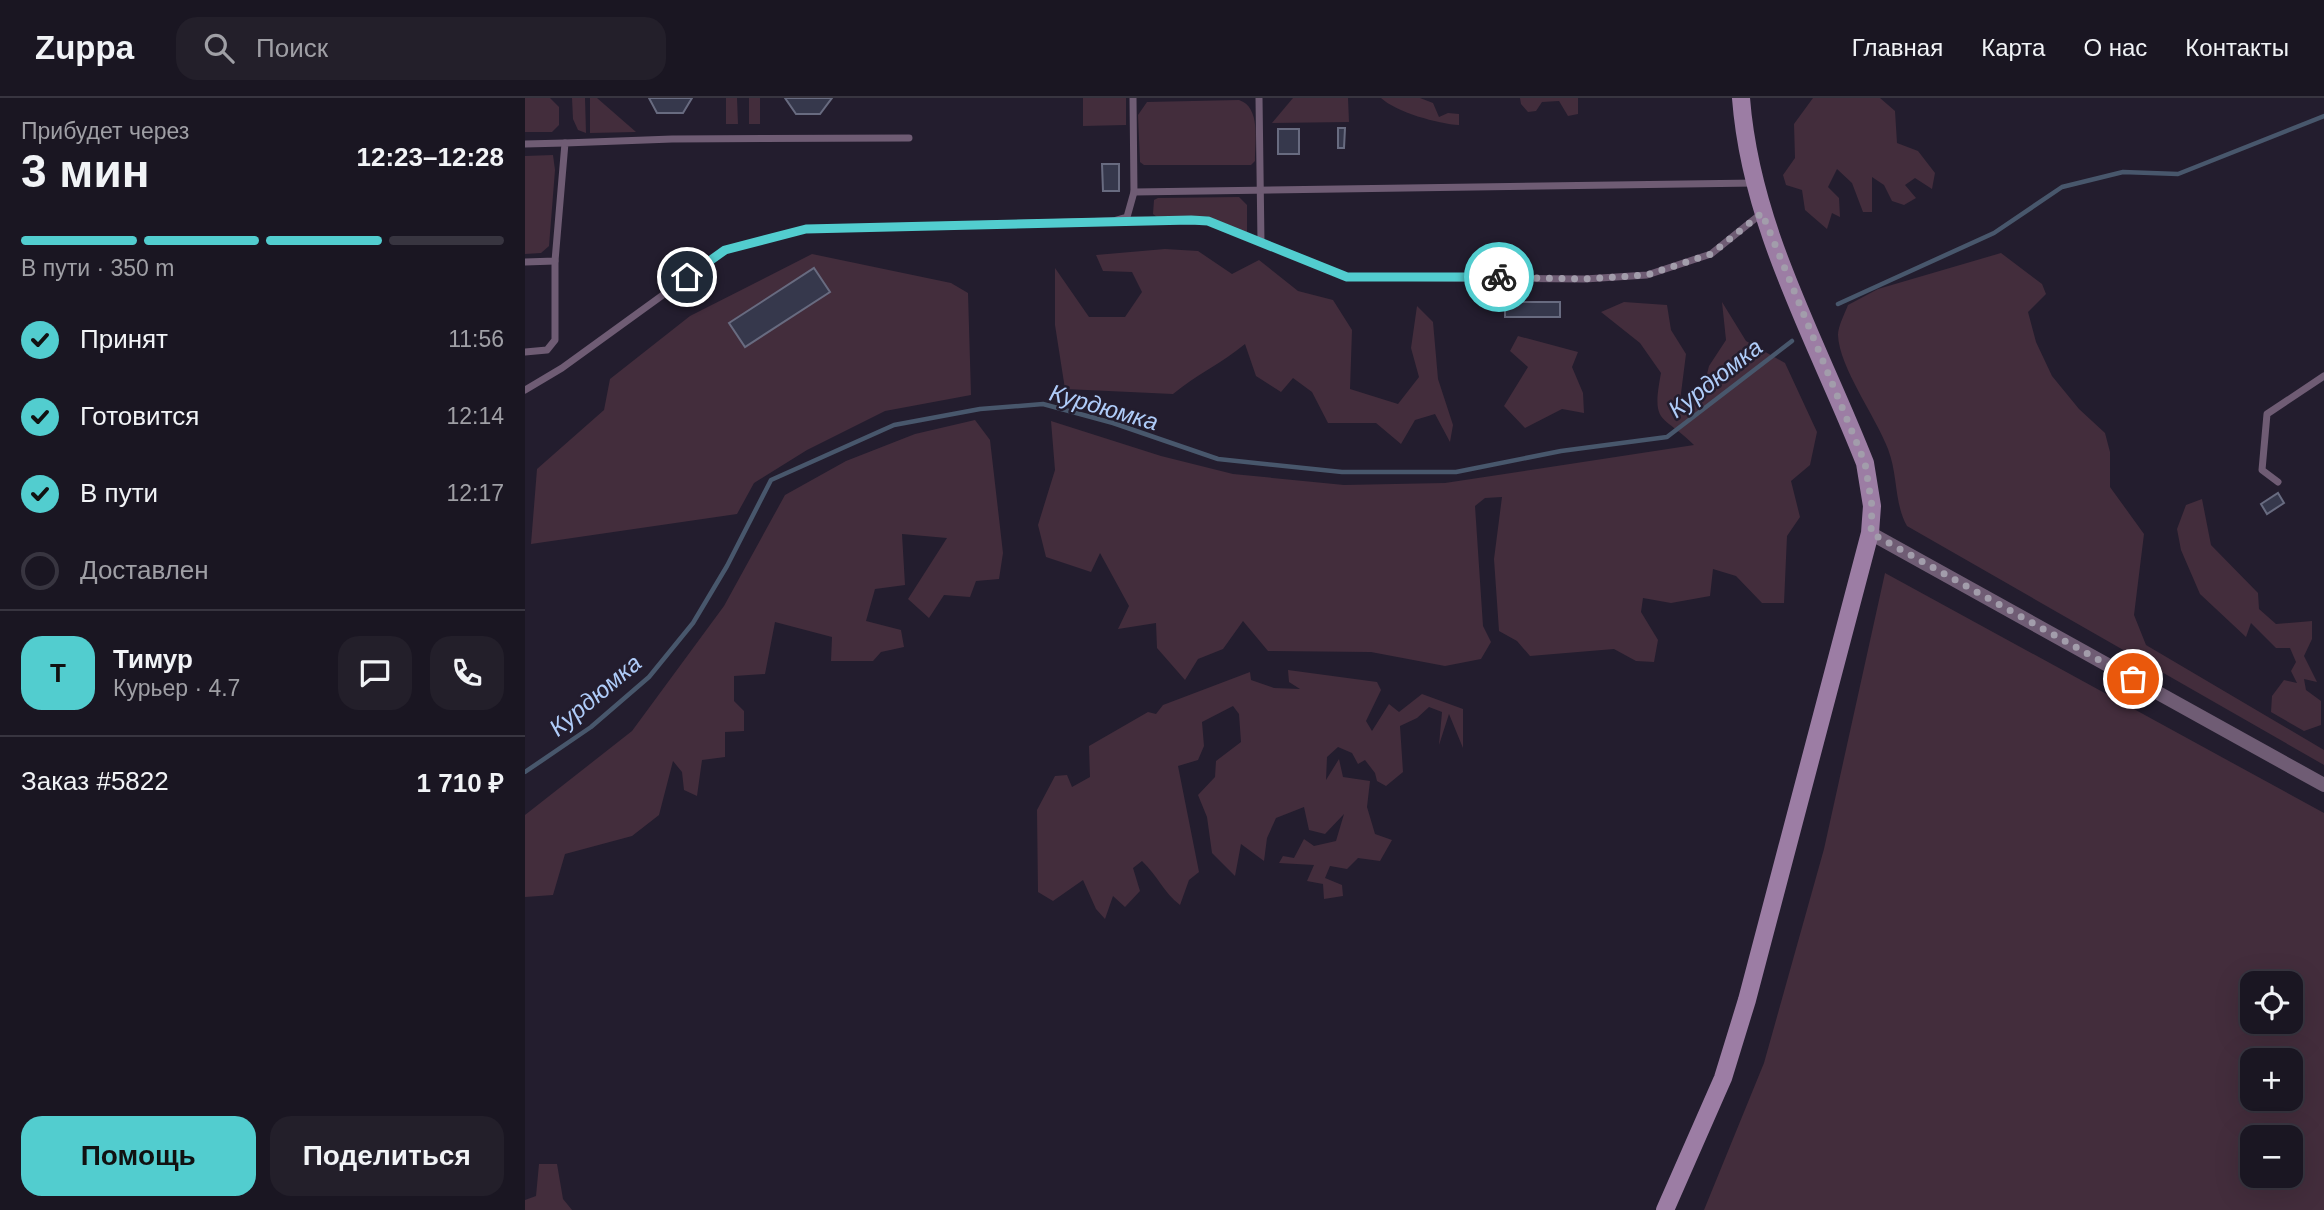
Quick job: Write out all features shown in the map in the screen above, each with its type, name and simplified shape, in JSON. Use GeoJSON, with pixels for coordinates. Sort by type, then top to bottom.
{"type":"FeatureCollection","features":[{"type":"Feature","properties":{"kind":"main road"},"geometry":{"type":"LineString","coordinates":[[1665,1210],[1691,1157],[1723,1078],[1747,1000],[1871,533],[1872,506],[1865,463],[1762,213],[1741,98]]}},
{"type":"Feature","properties":{"kind":"street"},"geometry":{"type":"LineString","coordinates":[[1871,533],[2324,785]]}},
{"type":"Feature","properties":{"kind":"lane"},"geometry":{"type":"LineString","coordinates":[[1120,220],[1130,212],[1133,192],[1133,98]]}},
{"type":"Feature","properties":{"kind":"lane"},"geometry":{"type":"LineString","coordinates":[[1259,98],[1261,242]]}},
{"type":"Feature","properties":{"kind":"lane"},"geometry":{"type":"LineString","coordinates":[[525,144],[672,139],[909,138]]}},
{"type":"Feature","properties":{"kind":"lane"},"geometry":{"type":"LineString","coordinates":[[525,352],[547,350],[555,340],[555,261],[565,143]]}},
{"type":"Feature","properties":{"kind":"lane"},"geometry":{"type":"LineString","coordinates":[[1133,192],[1756,183]]}},
{"type":"Feature","properties":{"kind":"lane"},"geometry":{"type":"LineString","coordinates":[[525,390],[562,368],[725,250],[806,229],[1120,220],[1208,221],[1347,277],[1585,279],[1647,275],[1711,254],[1762,213]]}},
{"type":"Feature","properties":{"kind":"lane"},"geometry":{"type":"LineString","coordinates":[[525,262],[555,261]]}},
{"type":"Feature","properties":{"kind":"lane"},"geometry":{"type":"LineString","coordinates":[[2277,482],[2262,470],[2267,414],[2324,376]]}},
{"type":"Feature","properties":{"kind":"shaded area"},"geometry":{"type":"Polygon","coordinates":[[[525,98],[550,98],[559,107],[559,125],[552,132],[525,132],[525,98]]]}},
{"type":"Feature","properties":{"kind":"shaded area"},"geometry":{"type":"Polygon","coordinates":[[[572,98],[585,98],[586,133],[578,130],[573,119],[572,98]]]}},
{"type":"Feature","properties":{"kind":"shaded area"},"geometry":{"type":"Polygon","coordinates":[[[590,98],[597,98],[636,132],[590,133],[590,98]]]}},
{"type":"Feature","properties":{"kind":"shaded area"},"geometry":{"type":"Polygon","coordinates":[[[726,98],[737,98],[738,124],[726,124],[726,98]]]}},
{"type":"Feature","properties":{"kind":"shaded area"},"geometry":{"type":"Polygon","coordinates":[[[749,98],[760,98],[760,124],[749,124],[749,98]]]}},
{"type":"Feature","properties":{"kind":"shaded area"},"geometry":{"type":"Polygon","coordinates":[[[1083,98],[1126,98],[1126,125],[1083,126],[1083,98]]]}},
{"type":"Feature","properties":{"kind":"shaded area"},"geometry":{"type":"Polygon","coordinates":[[[1293,98],[1348,98],[1349,122],[1272,123],[1293,98]]]}},
{"type":"Feature","properties":{"kind":"shaded area"},"geometry":{"type":"Polygon","coordinates":[[[1381,98],[1420,98],[1433,103],[1439,117],[1448,113],[1459,114],[1459,125],[1418,116],[1381,98]]]}},
{"type":"Feature","properties":{"kind":"shaded area"},"geometry":{"type":"Polygon","coordinates":[[[1520,98],[1578,98],[1578,114],[1568,116],[1559,101],[1542,102],[1536,111],[1528,112],[1521,104],[1520,98]]]}},
{"type":"Feature","properties":{"kind":"shaded area"},"geometry":{"type":"Polygon","coordinates":[[[1813,98],[1880,98],[1895,111],[1897,143],[1918,151],[1935,173],[1932,189],[1915,178],[1905,185],[1916,198],[1904,205],[1892,201],[1884,185],[1872,177],[1872,212],[1863,212],[1852,183],[1837,169],[1828,187],[1839,198],[1840,217],[1832,213],[1827,229],[1805,210],[1802,190],[1786,185],[1783,175],[1795,158],[1794,124],[1813,98]]]}},
{"type":"Feature","properties":{"kind":"shaded area"},"geometry":{"type":"Polygon","coordinates":[[[1239,100],[1246,104],[1254,117],[1255,161],[1251,165],[1144,165],[1140,162],[1138,115],[1147,102],[1239,100]]]}},
{"type":"Feature","properties":{"kind":"shaded area"},"geometry":{"type":"Polygon","coordinates":[[[553,155],[555,170],[549,246],[541,253],[525,254],[525,156],[553,155]]]}},
{"type":"Feature","properties":{"kind":"shaded area"},"geometry":{"type":"Polygon","coordinates":[[[1239,197],[1247,205],[1247,233],[1207,216],[1157,217],[1153,214],[1154,200],[1158,198],[1239,197]]]}},
{"type":"Feature","properties":{"kind":"shaded area"},"geometry":{"type":"Polygon","coordinates":[[[1165,249],[1198,251],[1232,274],[1259,260],[1298,291],[1333,300],[1352,330],[1350,389],[1398,404],[1419,377],[1411,348],[1417,306],[1433,322],[1438,379],[1453,425],[1450,442],[1435,414],[1415,420],[1401,444],[1376,423],[1328,423],[1312,392],[1293,378],[1281,392],[1256,376],[1245,344],[1173,394],[1065,389],[1055,325],[1055,268],[1089,317],[1125,317],[1142,292],[1132,272],[1103,271],[1096,255],[1165,249]]]}},
{"type":"Feature","properties":{"kind":"shaded area"},"geometry":{"type":"Polygon","coordinates":[[[2001,253],[2042,284],[2046,294],[2028,312],[2036,342],[2052,376],[2079,409],[2105,433],[2110,452],[2110,487],[2144,534],[2134,615],[2146,645],[2324,750],[2324,765],[1907,526],[1900,508],[1888,449],[1851,377],[1840,348],[1840,324],[1848,305],[1878,289],[2001,253]]]}},
{"type":"Feature","properties":{"kind":"shaded area"},"geometry":{"type":"Polygon","coordinates":[[[812,254],[951,283],[968,293],[971,395],[885,411],[807,450],[754,483],[737,514],[531,544],[537,469],[604,410],[610,379],[690,316],[812,254]]]}},
{"type":"Feature","properties":{"kind":"shaded area"},"geometry":{"type":"Polygon","coordinates":[[[1624,302],[1667,305],[1671,330],[1686,354],[1680,401],[1702,394],[1709,366],[1726,340],[1722,302],[1746,341],[1785,363],[1817,432],[1810,465],[1791,481],[1800,517],[1787,536],[1784,603],[1762,603],[1736,576],[1713,569],[1710,596],[1671,603],[1643,598],[1641,612],[1658,640],[1654,662],[1636,661],[1614,649],[1530,656],[1517,641],[1499,631],[1494,559],[1502,497],[1485,498],[1475,506],[1483,626],[1491,642],[1481,659],[1445,666],[1371,652],[1268,651],[1243,621],[1223,649],[1198,659],[1185,680],[1157,648],[1156,623],[1118,629],[1129,606],[1100,553],[1091,572],[1046,557],[1038,525],[1055,470],[1051,421],[1161,456],[1233,474],[1344,485],[1445,483],[1694,445],[1667,422],[1659,411],[1657,402],[1661,373],[1640,343],[1601,312],[1624,302]]]}},
{"type":"Feature","properties":{"kind":"shaded area"},"geometry":{"type":"Polygon","coordinates":[[[1518,336],[1578,352],[1572,367],[1583,393],[1584,413],[1562,409],[1525,428],[1504,406],[1528,367],[1510,351],[1518,336]]]}},
{"type":"Feature","properties":{"kind":"shaded area"},"geometry":{"type":"Polygon","coordinates":[[[975,420],[990,440],[1003,553],[999,579],[976,581],[970,597],[944,595],[929,618],[908,599],[947,538],[902,534],[905,585],[875,589],[866,621],[901,630],[904,647],[881,652],[873,661],[831,661],[832,637],[775,622],[765,674],[734,676],[734,701],[744,711],[744,731],[725,732],[725,757],[702,760],[697,796],[684,790],[682,772],[673,761],[659,815],[632,836],[565,854],[553,895],[525,897],[525,815],[632,731],[724,606],[785,495],[846,461],[915,434],[975,420]]]}},
{"type":"Feature","properties":{"kind":"shaded area"},"geometry":{"type":"Polygon","coordinates":[[[2202,499],[2211,545],[2258,593],[2259,609],[2276,624],[2312,621],[2312,639],[2304,656],[2317,682],[2304,679],[2306,690],[2321,701],[2321,725],[2304,731],[2271,712],[2272,696],[2284,680],[2297,683],[2291,671],[2296,662],[2290,648],[2276,648],[2251,623],[2246,637],[2200,594],[2181,550],[2177,529],[2186,505],[2202,499]]]}},
{"type":"Feature","properties":{"kind":"shaded area"},"geometry":{"type":"Polygon","coordinates":[[[1885,573],[2324,813],[2324,1210],[1704,1210],[1764,1063],[1824,849],[1885,573]]]}},
{"type":"Feature","properties":{"kind":"shaded area"},"geometry":{"type":"Polygon","coordinates":[[[1288,670],[1377,682],[1381,690],[1366,721],[1372,731],[1389,704],[1399,712],[1422,694],[1463,709],[1463,748],[1449,714],[1439,745],[1442,712],[1429,707],[1417,718],[1400,726],[1403,772],[1386,786],[1377,781],[1375,773],[1365,760],[1358,764],[1352,753],[1338,747],[1327,757],[1326,780],[1339,759],[1343,777],[1370,781],[1367,807],[1375,834],[1392,840],[1380,861],[1358,858],[1347,869],[1330,866],[1325,878],[1342,885],[1343,896],[1324,899],[1323,884],[1307,881],[1314,865],[1279,863],[1283,856],[1294,858],[1304,839],[1314,846],[1336,841],[1344,814],[1325,834],[1309,830],[1304,807],[1276,818],[1267,838],[1264,861],[1241,844],[1235,876],[1212,853],[1207,817],[1198,795],[1215,777],[1216,761],[1241,742],[1239,714],[1233,706],[1202,722],[1204,746],[1198,760],[1178,766],[1199,872],[1189,880],[1180,905],[1142,861],[1133,868],[1140,891],[1125,907],[1113,896],[1105,919],[1096,909],[1083,880],[1053,901],[1038,892],[1037,810],[1055,776],[1067,775],[1072,787],[1090,777],[1089,746],[1148,712],[1156,714],[1163,705],[1250,672],[1251,680],[1274,688],[1300,689],[1289,682],[1288,670]]]}},
{"type":"Feature","properties":{"kind":"shaded area"},"geometry":{"type":"Polygon","coordinates":[[[539,1164],[557,1164],[563,1199],[572,1210],[525,1210],[525,1200],[536,1196],[539,1164]]]}},
{"type":"Feature","properties":{"kind":"building"},"geometry":{"type":"Polygon","coordinates":[[[649,98],[692,98],[683,113],[657,113],[649,98]]]}},
{"type":"Feature","properties":{"kind":"building"},"geometry":{"type":"Polygon","coordinates":[[[785,98],[832,98],[820,114],[796,114],[785,98]]]}},
{"type":"Feature","properties":{"kind":"building"},"geometry":{"type":"Polygon","coordinates":[[[1338,128],[1345,128],[1344,148],[1338,148],[1338,128]]]}},
{"type":"Feature","properties":{"kind":"building"},"geometry":{"type":"Polygon","coordinates":[[[1278,129],[1299,129],[1299,154],[1278,154],[1278,129]]]}},
{"type":"Feature","properties":{"kind":"building"},"geometry":{"type":"Polygon","coordinates":[[[1102,164],[1119,164],[1119,191],[1103,191],[1102,164]]]}},
{"type":"Feature","properties":{"kind":"building"},"geometry":{"type":"Polygon","coordinates":[[[814,268],[830,292],[745,347],[729,323],[814,268]]]}},
{"type":"Feature","properties":{"kind":"building"},"geometry":{"type":"Polygon","coordinates":[[[1505,302],[1560,302],[1560,317],[1505,317],[1505,302]]]}},
{"type":"Feature","properties":{"kind":"building"},"geometry":{"type":"Polygon","coordinates":[[[2278,493],[2284,503],[2267,514],[2261,504],[2278,493]]]}},
{"type":"Feature","properties":{"kind":"waterway","name":"Курдюмка"},"geometry":{"type":"LineString","coordinates":[[1838,304],[1994,233],[2062,187],[2123,172],[2178,174],[2324,116]]}},
{"type":"Feature","properties":{"kind":"waterway","name":"Курдюмка"},"geometry":{"type":"LineString","coordinates":[[525,772],[591,727],[649,677],[693,623],[727,566],[771,480],[894,425],[980,409],[1043,404],[1113,423],[1218,459],[1342,472],[1456,472],[1561,451],[1667,437],[1792,341]]}},
{"type":"Feature","properties":{"kind":"way so far"},"geometry":{"type":"LineString","coordinates":[[1499,277],[1585,279],[1647,275],[1711,254],[1762,213],[1795,300],[1865,463],[1872,506],[1871,533],[2133,679]]}},
{"type":"Feature","properties":{"kind":"route"},"geometry":{"type":"LineString","coordinates":[[687,277],[725,250],[806,229],[1191,220],[1208,221],[1347,277],[1499,277]]}}]}
